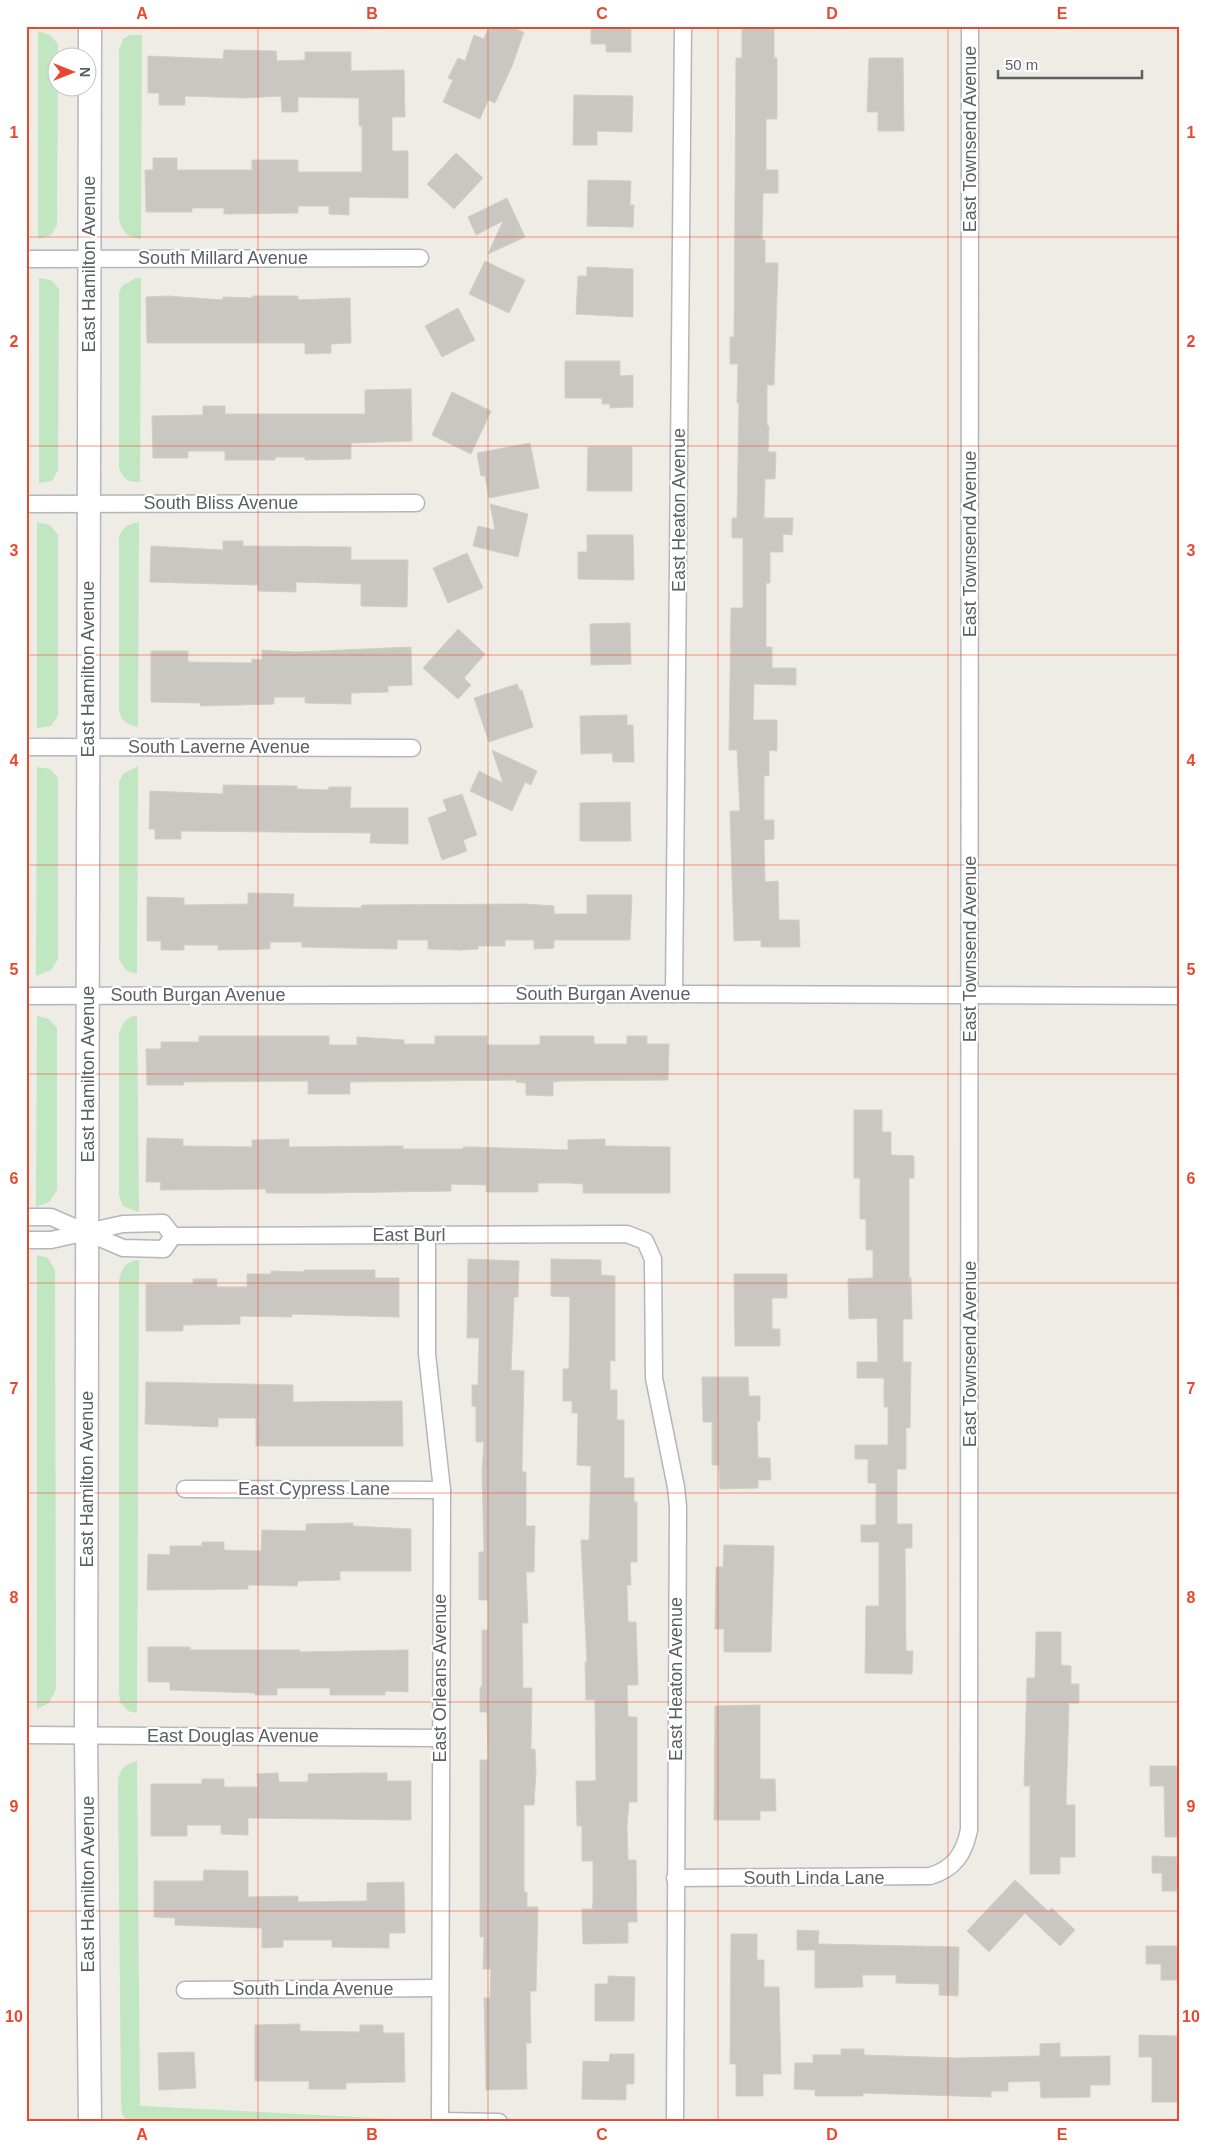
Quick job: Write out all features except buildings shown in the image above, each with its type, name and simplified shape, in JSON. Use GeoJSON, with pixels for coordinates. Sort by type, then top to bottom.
{"type":"FeatureCollection","features":[{"type":"Feature","properties":{"kind":"street","name":"East Hamilton Avenue"},"geometry":{"type":"LineString","coordinates":[[90,26],[86,1735],[90,2122]]}},
{"type":"Feature","properties":{"kind":"street","name":"East Heaton Avenue"},"geometry":{"type":"LineString","coordinates":[[674,994],[683,26]]}},
{"type":"Feature","properties":{"kind":"street","name":"East Townsend Avenue"},"geometry":{"type":"LineString","coordinates":[[951,1867],[960,1858],[969,1830],[970,26]]}},
{"type":"Feature","properties":{"kind":"street","name":"South Millard Avenue"},"geometry":{"type":"LineString","coordinates":[[26,259],[420,258]]}},
{"type":"Feature","properties":{"kind":"street","name":"South Bliss Avenue"},"geometry":{"type":"LineString","coordinates":[[26,504],[89,502],[416,503]]}},
{"type":"Feature","properties":{"kind":"street","name":"South Laverne Avenue"},"geometry":{"type":"LineString","coordinates":[[26,747],[412,748]]}},
{"type":"Feature","properties":{"kind":"street","name":"South Burgan Avenue"},"geometry":{"type":"LineString","coordinates":[[26,996],[674,994],[1179,996]]}},
{"type":"Feature","properties":{"kind":"street"},"geometry":{"type":"LineString","coordinates":[[26,1218],[51,1217],[88,1232],[123,1248],[164,1249],[173,1236],[163,1224],[123,1224],[88,1232],[51,1240],[26,1240]]}},
{"type":"Feature","properties":{"kind":"street","name":"East Burl"},"geometry":{"type":"LineString","coordinates":[[173,1236],[627,1234],[645,1241]]}},
{"type":"Feature","properties":{"kind":"street","name":"East Orleans Avenue"},"geometry":{"type":"LineString","coordinates":[[426,1235],[428,1354],[442,1490],[440,2121]]}},
{"type":"Feature","properties":{"kind":"street","name":"East Heaton Avenue"},"geometry":{"type":"LineString","coordinates":[[645,1241],[653,1258],[654,1378],[676,1487],[678,1507],[675,2122]]}},
{"type":"Feature","properties":{"kind":"street","name":"East Cypress Lane"},"geometry":{"type":"LineString","coordinates":[[185,1489],[442,1490]]}},
{"type":"Feature","properties":{"kind":"street","name":"East Douglas Avenue"},"geometry":{"type":"LineString","coordinates":[[26,1735],[440,1738]]}},
{"type":"Feature","properties":{"kind":"street","name":"South Linda Lane"},"geometry":{"type":"LineString","coordinates":[[675,1878],[918,1877],[940,1873],[951,1867]]}},
{"type":"Feature","properties":{"kind":"street","name":"South Linda Avenue"},"geometry":{"type":"LineString","coordinates":[[185,1990],[440,1988]]}},
{"type":"Feature","properties":{"kind":"street"},"geometry":{"type":"LineString","coordinates":[[440,2121],[499,2122]]}},
{"type":"Feature","properties":{"kind":"green space"},"geometry":{"type":"Polygon","coordinates":[[[38,31],[50,35],[58,44],[58,48],[48,48],[48,98],[58,98],[57,225],[51,235],[38,239],[38,31]]]}},
{"type":"Feature","properties":{"kind":"green space"},"geometry":{"type":"Polygon","coordinates":[[[130,35],[142,35],[141,239],[127,234],[119,220],[119,50],[123,39],[130,35]]]}},
{"type":"Feature","properties":{"kind":"green space"},"geometry":{"type":"Polygon","coordinates":[[[39,278],[51,280],[59,289],[58,470],[52,481],[39,483],[39,278]]]}},
{"type":"Feature","properties":{"kind":"green space"},"geometry":{"type":"Polygon","coordinates":[[[136,278],[141,278],[140,482],[126,479],[119,467],[119,293],[122,286],[136,278]]]}},
{"type":"Feature","properties":{"kind":"green space"},"geometry":{"type":"Polygon","coordinates":[[[37,522],[50,525],[58,535],[58,715],[51,726],[37,728],[37,522]]]}},
{"type":"Feature","properties":{"kind":"green space"},"geometry":{"type":"Polygon","coordinates":[[[139,522],[138,727],[125,722],[119,711],[119,538],[126,527],[139,522]]]}},
{"type":"Feature","properties":{"kind":"green space"},"geometry":{"type":"Polygon","coordinates":[[[138,766],[137,974],[127,971],[119,960],[119,782],[123,774],[138,766]]]}},
{"type":"Feature","properties":{"kind":"green space"},"geometry":{"type":"Polygon","coordinates":[[[37,767],[50,769],[58,778],[58,959],[51,970],[36,976],[37,767]]]}},
{"type":"Feature","properties":{"kind":"green space"},"geometry":{"type":"Polygon","coordinates":[[[137,1015],[139,1212],[123,1206],[119,1195],[119,1034],[125,1021],[137,1015]]]}},
{"type":"Feature","properties":{"kind":"green space"},"geometry":{"type":"Polygon","coordinates":[[[37,1016],[49,1019],[57,1028],[57,1190],[49,1202],[36,1207],[37,1016]]]}},
{"type":"Feature","properties":{"kind":"green space"},"geometry":{"type":"Polygon","coordinates":[[[37,1255],[48,1258],[55,1270],[56,1689],[49,1703],[37,1709],[37,1255]]]}},
{"type":"Feature","properties":{"kind":"green space"},"geometry":{"type":"Polygon","coordinates":[[[139,1260],[137,1713],[128,1711],[120,1702],[119,1691],[119,1281],[125,1266],[139,1260]]]}},
{"type":"Feature","properties":{"kind":"green space"},"geometry":{"type":"Polygon","coordinates":[[[137,1761],[140,2106],[417,2120],[417,2122],[128,2122],[122,2114],[121,2102],[118,1779],[124,1767],[137,1761]]]}}]}
